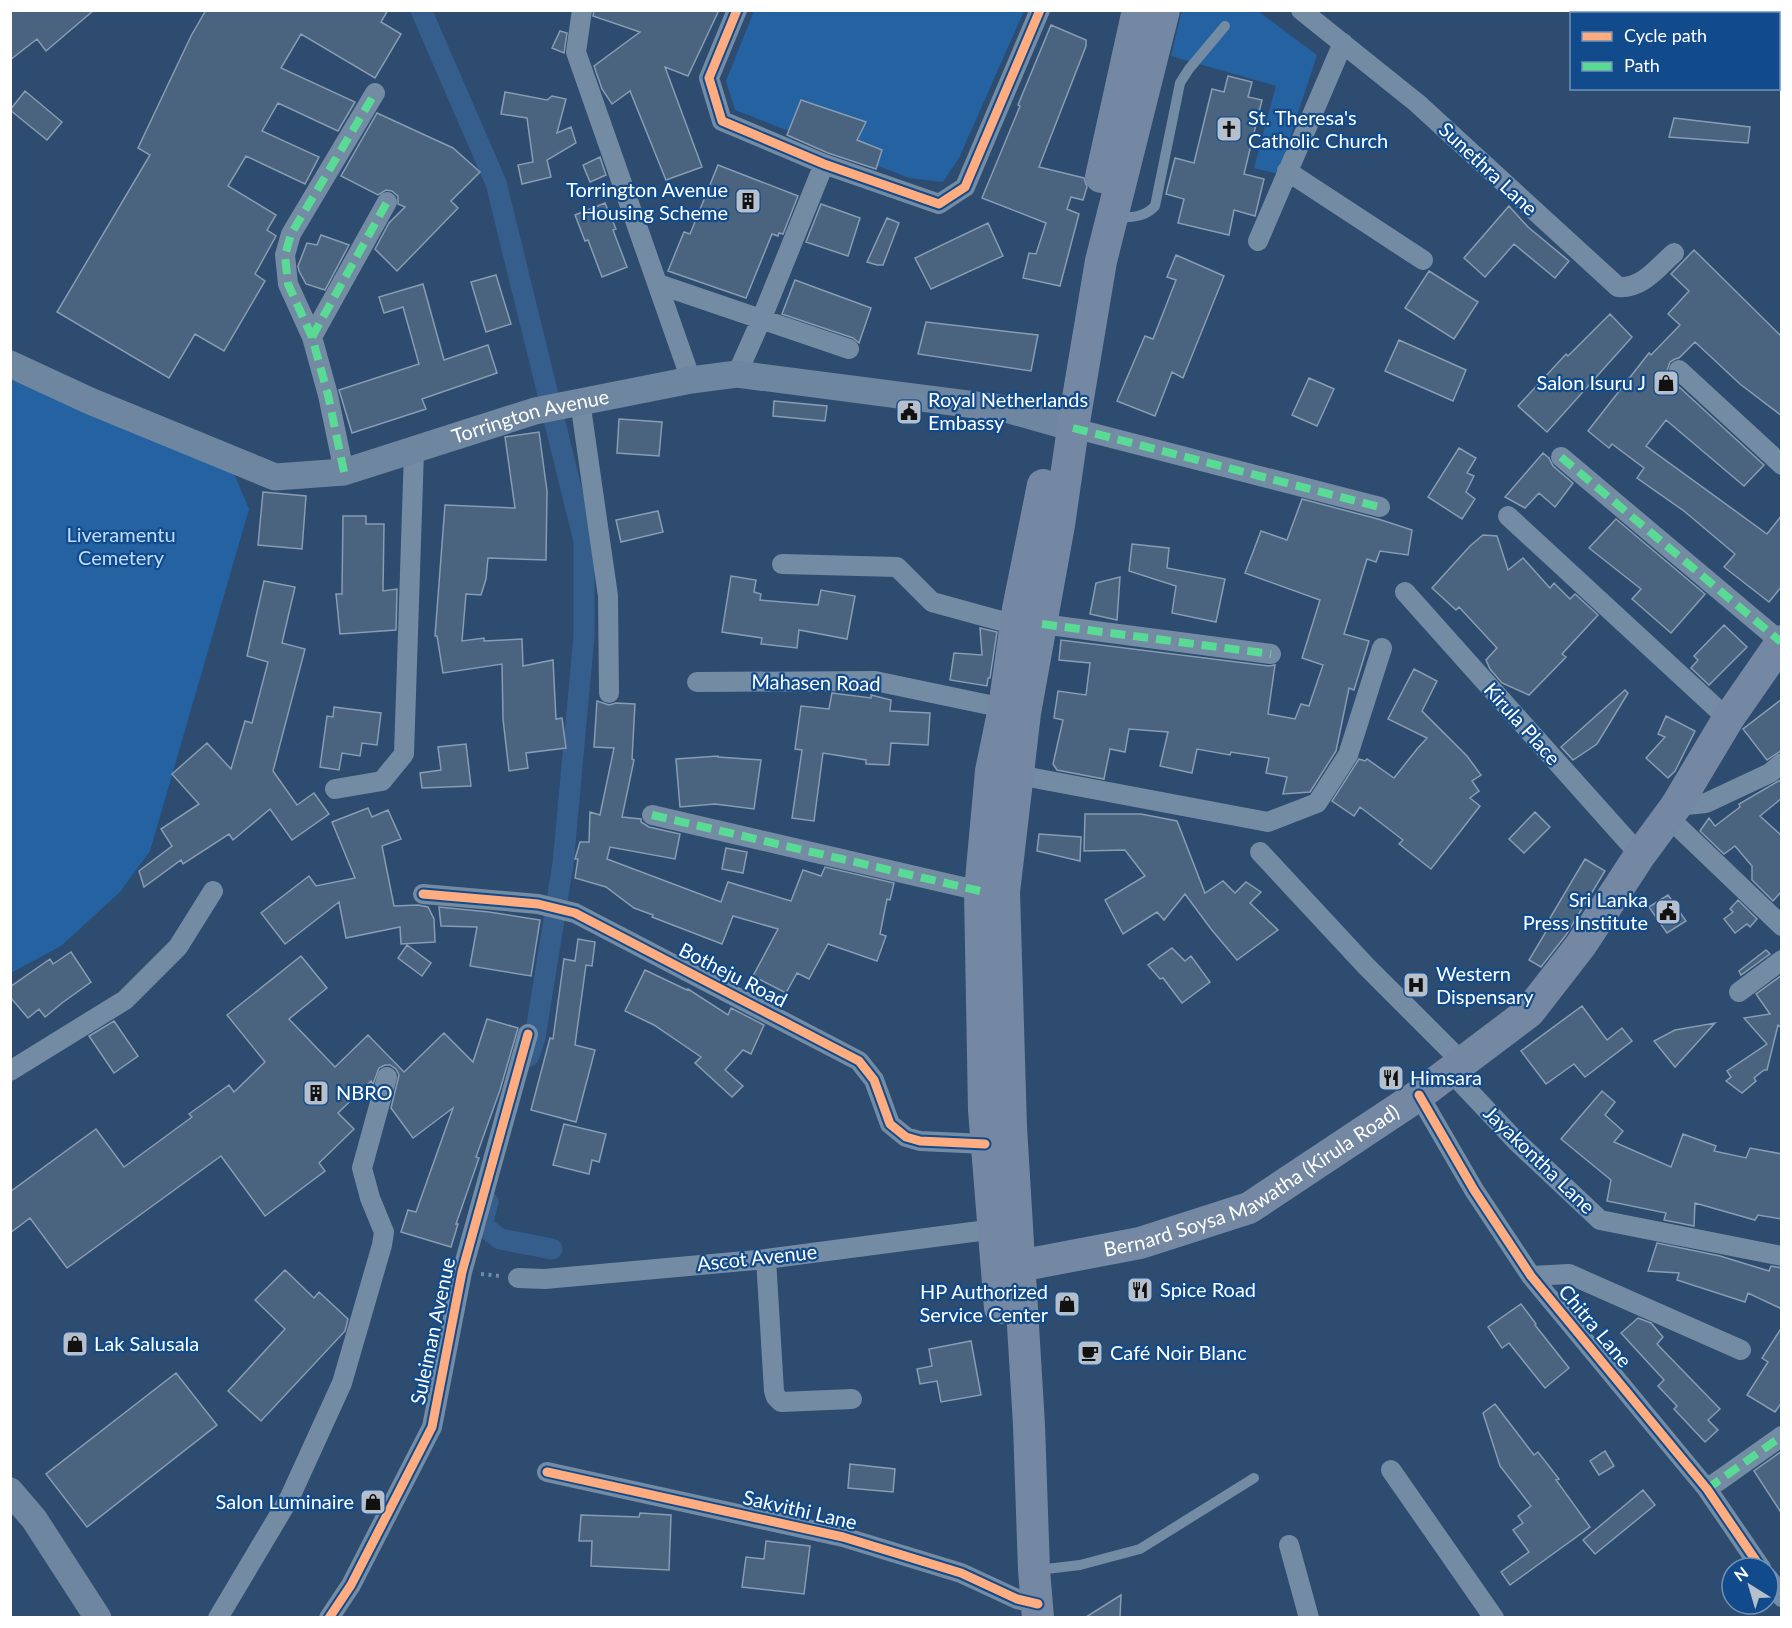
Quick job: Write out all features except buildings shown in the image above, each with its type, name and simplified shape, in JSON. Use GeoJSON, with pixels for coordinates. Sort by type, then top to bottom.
{"type":"FeatureCollection","features":[{"type":"Feature","properties":{"kind":"main road"},"geometry":{"type":"LineString","coordinates":[[1063,425],[1082,257],[1138,10]]}},
{"type":"Feature","properties":{"kind":"main road"},"geometry":{"type":"LineString","coordinates":[[1028,1609],[1010,1426],[1008,1266],[1011,1127],[1004,891],[1025,713],[1037,522],[1063,425],[1101,261],[1164,10]]}},
{"type":"Feature","properties":{"kind":"main road","name":"Torrington Avenue"},"geometry":{"type":"LineString","coordinates":[[10,364],[90,401],[275,477],[344,472],[535,411],[691,380],[737,374],[1006,409],[1063,425]]}},
{"type":"Feature","properties":{"kind":"main road"},"geometry":{"type":"LineString","coordinates":[[1028,1609],[1034,1570],[1029,1425],[1008,1266],[995,1229],[986,1144],[981,891],[991,771],[1004,708],[1029,624]]}},
{"type":"Feature","properties":{"kind":"main road","name":"Bernard Soysa Mawatha (Kirula Road)"},"geometry":{"type":"LineString","coordinates":[[1008,1266],[1140,1243],[1249,1208],[1419,1095],[1529,1012],[1581,945],[1672,811],[1728,719],[1781,642]]}},
{"type":"Feature","properties":{"kind":"main road"},"geometry":{"type":"LineString","coordinates":[[10,1491],[34,1519],[98,1617]]}},
{"type":"Feature","properties":{"kind":"street"},"geometry":{"type":"LineString","coordinates":[[582,10],[576,52],[691,380]]}},
{"type":"Feature","properties":{"kind":"street"},"geometry":{"type":"LineString","coordinates":[[737,10],[709,78],[722,121],[824,164],[939,204],[965,186],[1040,10]]}},
{"type":"Feature","properties":{"kind":"street","name":"Sunethra Lane"},"geometry":{"type":"LineString","coordinates":[[1301,10],[1417,103],[1617,287],[1629,288],[1641,282],[1674,253]]}},
{"type":"Feature","properties":{"kind":"street"},"geometry":{"type":"LineString","coordinates":[[1258,241],[1343,43]]}},
{"type":"Feature","properties":{"kind":"street"},"geometry":{"type":"LineString","coordinates":[[344,472],[328,395],[312,337],[288,284],[285,255],[291,234],[375,93]]}},
{"type":"Feature","properties":{"kind":"street"},"geometry":{"type":"LineString","coordinates":[[737,374],[824,164]]}},
{"type":"Feature","properties":{"kind":"street"},"geometry":{"type":"LineString","coordinates":[[1287,171],[1424,260]]}},
{"type":"Feature","properties":{"kind":"street"},"geometry":{"type":"LineString","coordinates":[[312,337],[387,202]]}},
{"type":"Feature","properties":{"kind":"street"},"geometry":{"type":"LineString","coordinates":[[658,284],[849,349]]}},
{"type":"Feature","properties":{"kind":"street"},"geometry":{"type":"LineString","coordinates":[[1679,370],[1782,465]]}},
{"type":"Feature","properties":{"kind":"street"},"geometry":{"type":"LineString","coordinates":[[1705,379],[1782,452]]}},
{"type":"Feature","properties":{"kind":"street"},"geometry":{"type":"LineString","coordinates":[[580,401],[608,596],[609,693]]}},
{"type":"Feature","properties":{"kind":"street"},"geometry":{"type":"LineString","coordinates":[[1063,425],[1380,507]]}},
{"type":"Feature","properties":{"kind":"street"},"geometry":{"type":"LineString","coordinates":[[335,789],[382,781],[404,754],[414,451]]}},
{"type":"Feature","properties":{"kind":"street"},"geometry":{"type":"LineString","coordinates":[[1561,457],[1781,642]]}},
{"type":"Feature","properties":{"kind":"street"},"geometry":{"type":"LineString","coordinates":[[1508,516],[1728,719]]}},
{"type":"Feature","properties":{"kind":"street"},"geometry":{"type":"LineString","coordinates":[[782,564],[897,567],[932,603],[1029,624],[1270,654]]}},
{"type":"Feature","properties":{"kind":"street","name":"Kirula Place"},"geometry":{"type":"LineString","coordinates":[[1405,592],[1640,855]]}},
{"type":"Feature","properties":{"kind":"street"},"geometry":{"type":"LineString","coordinates":[[1018,775],[1268,822],[1317,803],[1348,755],[1382,648]]}},
{"type":"Feature","properties":{"kind":"street","name":"Mahasen Road"},"geometry":{"type":"LineString","coordinates":[[697,682],[875,681],[1004,708]]}},
{"type":"Feature","properties":{"kind":"street"},"geometry":{"type":"LineString","coordinates":[[1672,811],[1706,803],[1770,773],[1782,763]]}},
{"type":"Feature","properties":{"kind":"street"},"geometry":{"type":"LineString","coordinates":[[1672,811],[1782,926]]}},
{"type":"Feature","properties":{"kind":"street"},"geometry":{"type":"LineString","coordinates":[[652,815],[981,891]]}},
{"type":"Feature","properties":{"kind":"street","name":"Jayakontha Lane"},"geometry":{"type":"LineString","coordinates":[[1260,852],[1456,1066],[1516,1141],[1600,1220],[1782,1256]]}},
{"type":"Feature","properties":{"kind":"street"},"geometry":{"type":"LineString","coordinates":[[10,1071],[125,1000],[178,947],[213,891]]}},
{"type":"Feature","properties":{"kind":"street","name":"Botheju Road"},"geometry":{"type":"LineString","coordinates":[[423,894],[538,904],[575,913],[859,1060],[874,1080],[890,1124],[906,1137],[920,1141],[986,1144]]}},
{"type":"Feature","properties":{"kind":"street"},"geometry":{"type":"LineString","coordinates":[[1740,992],[1782,960]]}},
{"type":"Feature","properties":{"kind":"street","name":"Suleiman Avenue"},"geometry":{"type":"LineString","coordinates":[[329,1617],[351,1585],[432,1427],[462,1272],[528,1034]]}},
{"type":"Feature","properties":{"kind":"street"},"geometry":{"type":"LineString","coordinates":[[218,1617],[290,1497],[342,1383],[384,1232],[370,1198],[362,1168],[387,1077]]}},
{"type":"Feature","properties":{"kind":"street","name":"Chitra Lane"},"geometry":{"type":"LineString","coordinates":[[1419,1095],[1474,1190],[1531,1276],[1707,1489],[1753,1556]]}},
{"type":"Feature","properties":{"kind":"street","name":"Ascot Avenue"},"geometry":{"type":"LineString","coordinates":[[519,1278],[545,1279],[766,1259],[995,1229]]}},
{"type":"Feature","properties":{"kind":"street"},"geometry":{"type":"LineString","coordinates":[[766,1259],[776,1397],[781,1402],[852,1399]]}},
{"type":"Feature","properties":{"kind":"street"},"geometry":{"type":"LineString","coordinates":[[1531,1276],[1569,1274],[1741,1350]]}},
{"type":"Feature","properties":{"kind":"street"},"geometry":{"type":"LineString","coordinates":[[1707,1489],[1782,1436]]}},
{"type":"Feature","properties":{"kind":"street"},"geometry":{"type":"LineString","coordinates":[[1391,1470],[1494,1617]]}},
{"type":"Feature","properties":{"kind":"street","name":"Sakvithi Lane"},"geometry":{"type":"LineString","coordinates":[[547,1472],[843,1537],[961,1573],[1028,1609]]}},
{"type":"Feature","properties":{"kind":"street"},"geometry":{"type":"LineString","coordinates":[[1289,1545],[1309,1617]]}},
{"type":"Feature","properties":{"kind":"lane"},"geometry":{"type":"LineString","coordinates":[[1112,218],[1139,217],[1150,212],[1155,206],[1180,83],[1225,26]]}},
{"type":"Feature","properties":{"kind":"lane"},"geometry":{"type":"LineString","coordinates":[[1034,1570],[1080,1565],[1140,1549],[1254,1478]]}},
{"type":"Feature","properties":{"kind":"path"},"geometry":{"type":"LineString","coordinates":[[462,1272],[519,1278]]}},
{"type":"Feature","properties":{"kind":"green space"},"geometry":{"type":"Polygon","coordinates":[[[1182,10],[1258,11],[1317,55],[1278,174],[1254,168],[1276,86],[1171,56],[1182,10]]]}},
{"type":"Feature","properties":{"kind":"green space"},"geometry":{"type":"Polygon","coordinates":[[[754,11],[1024,11],[959,158],[943,182],[909,178],[735,110],[726,81],[754,11]]]}},
{"type":"Feature","properties":{"kind":"green space","name":"Liveramentu Cemetery"},"geometry":{"type":"Polygon","coordinates":[[[10,380],[90,401],[231,467],[249,509],[150,851],[120,892],[61,946],[11,973],[10,380]]]}},
{"type":"Feature","properties":{"kind":"waterway"},"geometry":{"type":"LineString","coordinates":[[421,10],[496,183],[584,541],[584,636],[563,864],[535,1037],[529,1056]]}},
{"type":"Feature","properties":{"kind":"waterway"},"geometry":{"type":"LineString","coordinates":[[488,1202],[482,1225],[500,1239],[552,1249]]}},
{"type":"Feature","properties":{"kind":"marked path"},"geometry":{"type":"LineString","coordinates":[[344,472],[328,395],[312,337],[288,284],[285,255],[291,234],[375,93]]}},
{"type":"Feature","properties":{"kind":"marked path"},"geometry":{"type":"LineString","coordinates":[[312,337],[387,202]]}},
{"type":"Feature","properties":{"kind":"marked path"},"geometry":{"type":"LineString","coordinates":[[1073,428],[1380,507]]}},
{"type":"Feature","properties":{"kind":"marked path"},"geometry":{"type":"LineString","coordinates":[[1561,457],[1781,642]]}},
{"type":"Feature","properties":{"kind":"marked path"},"geometry":{"type":"LineString","coordinates":[[1042,624],[1271,654]]}},
{"type":"Feature","properties":{"kind":"marked path"},"geometry":{"type":"LineString","coordinates":[[652,815],[980,891]]}},
{"type":"Feature","properties":{"kind":"marked path"},"geometry":{"type":"LineString","coordinates":[[1707,1489],[1782,1436]]}},
{"type":"Feature","properties":{"kind":"cycle path"},"geometry":{"type":"LineString","coordinates":[[737,10],[709,78],[722,121],[824,164],[939,204],[965,187],[1040,10]]}},
{"type":"Feature","properties":{"kind":"cycle path"},"geometry":{"type":"LineString","coordinates":[[423,894],[538,904],[575,913],[859,1061],[874,1080],[890,1124],[906,1137],[920,1141],[985,1144]]}},
{"type":"Feature","properties":{"kind":"cycle path"},"geometry":{"type":"LineString","coordinates":[[329,1618],[351,1585],[432,1427],[462,1272],[528,1034]]}},
{"type":"Feature","properties":{"kind":"cycle path"},"geometry":{"type":"LineString","coordinates":[[1419,1095],[1474,1190],[1531,1276],[1707,1489],[1753,1556]]}},
{"type":"Feature","properties":{"kind":"cycle path"},"geometry":{"type":"LineString","coordinates":[[547,1472],[843,1537],[961,1573],[1017,1599],[1038,1604]]}},
{"type":"Feature","properties":{"kind":"place","name":"St. Theresa's Catholic Church"},"geometry":{"type":"Point","coordinates":[1229,129]}},
{"type":"Feature","properties":{"kind":"place","name":"Torrington Avenue Housing Scheme"},"geometry":{"type":"Point","coordinates":[748,201]}},
{"type":"Feature","properties":{"kind":"place","name":"Salon Isuru J"},"geometry":{"type":"Point","coordinates":[1666,383]}},
{"type":"Feature","properties":{"kind":"place","name":"Royal Netherlands Embassy"},"geometry":{"type":"Point","coordinates":[909,412]}},
{"type":"Feature","properties":{"kind":"place","name":"Sri Lanka Press Institute"},"geometry":{"type":"Point","coordinates":[1668,912]}},
{"type":"Feature","properties":{"kind":"place","name":"Western Dispensary"},"geometry":{"type":"Point","coordinates":[1416,985]}},
{"type":"Feature","properties":{"kind":"place","name":"Himsara"},"geometry":{"type":"Point","coordinates":[1391,1078]}},
{"type":"Feature","properties":{"kind":"place","name":"NBRO"},"geometry":{"type":"Point","coordinates":[316,1093]}},
{"type":"Feature","properties":{"kind":"place","name":"Spice Road"},"geometry":{"type":"Point","coordinates":[1140,1290]}},
{"type":"Feature","properties":{"kind":"place","name":"HP Authorized Service Center"},"geometry":{"type":"Point","coordinates":[1067,1304]}},
{"type":"Feature","properties":{"kind":"place","name":"Lak Salusala"},"geometry":{"type":"Point","coordinates":[75,1344]}},
{"type":"Feature","properties":{"kind":"place","name":"Café Noir Blanc"},"geometry":{"type":"Point","coordinates":[1090,1353]}},
{"type":"Feature","properties":{"kind":"place","name":"Salon Luminaire"},"geometry":{"type":"Point","coordinates":[373,1502]}}]}
